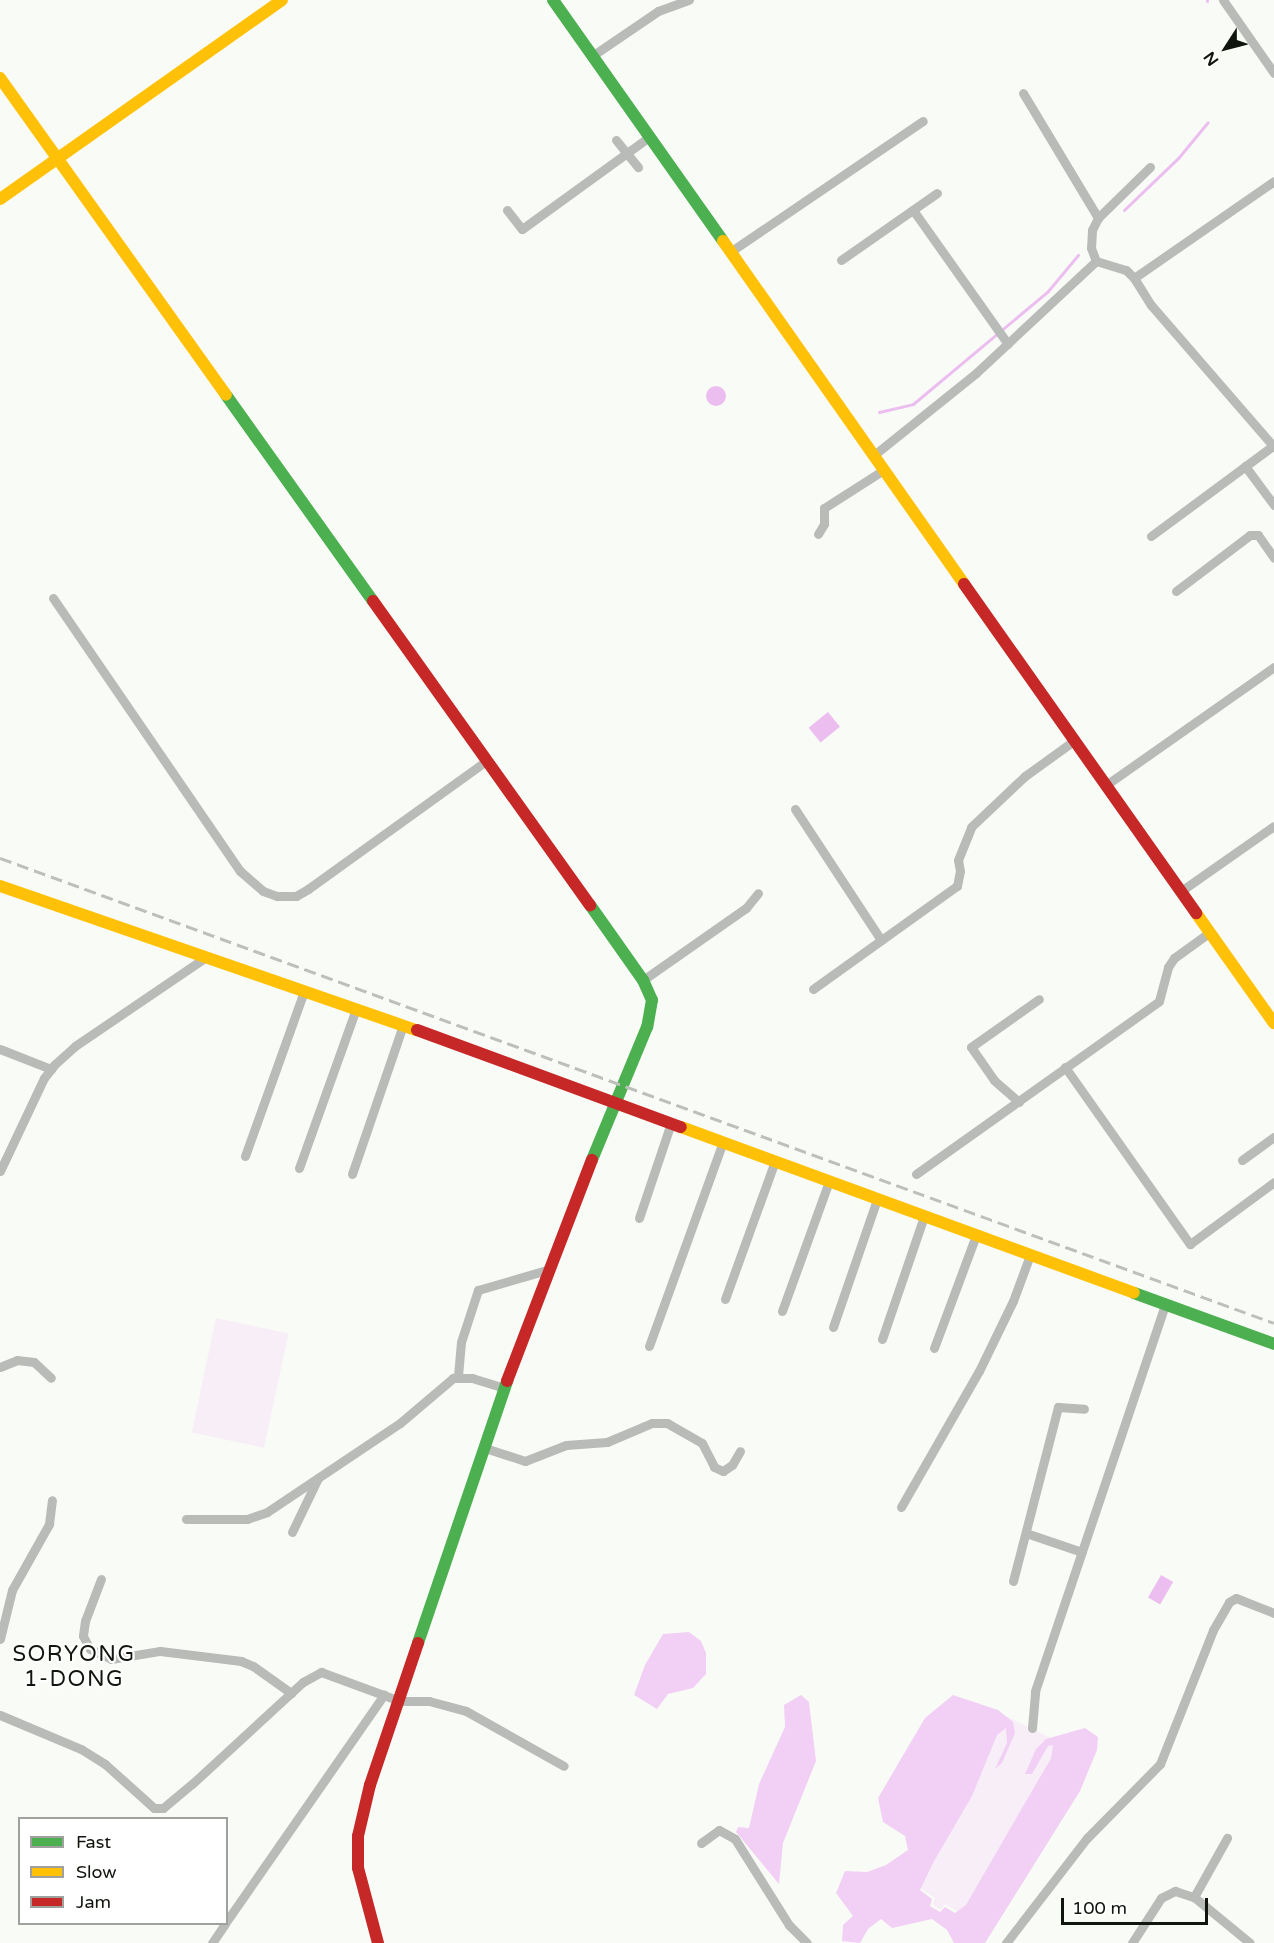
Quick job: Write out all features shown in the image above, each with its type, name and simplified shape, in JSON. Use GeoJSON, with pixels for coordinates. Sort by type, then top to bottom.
{"type":"FeatureCollection","features":[{"type":"Feature","properties":{"kind":"street"},"geometry":{"type":"LineString","coordinates":[[0,199],[282,0]]}},
{"type":"Feature","properties":{"kind":"street"},"geometry":{"type":"LineString","coordinates":[[553,0],[1274,1023]]}},
{"type":"Feature","properties":{"kind":"street"},"geometry":{"type":"LineString","coordinates":[[592,57],[658,11],[689,0]]}},
{"type":"Feature","properties":{"kind":"street"},"geometry":{"type":"LineString","coordinates":[[1223,0],[1274,73]]}},
{"type":"Feature","properties":{"kind":"street"},"geometry":{"type":"LineString","coordinates":[[0,78],[643,980],[652,1000],[651,1015],[547,1270],[370,1785],[358,1836],[358,1868],[378,1943]]}},
{"type":"Feature","properties":{"kind":"street"},"geometry":{"type":"LineString","coordinates":[[1023,93],[1098,218]]}},
{"type":"Feature","properties":{"kind":"street"},"geometry":{"type":"LineString","coordinates":[[730,252],[923,121]]}},
{"type":"Feature","properties":{"kind":"street"},"geometry":{"type":"LineString","coordinates":[[507,210],[520,230],[649,137]]}},
{"type":"Feature","properties":{"kind":"street"},"geometry":{"type":"LineString","coordinates":[[615,140],[628,152],[638,167]]}},
{"type":"Feature","properties":{"kind":"street"},"geometry":{"type":"LineString","coordinates":[[1096,261],[1091,249],[1098,218],[1150,167]]}},
{"type":"Feature","properties":{"kind":"street"},"geometry":{"type":"LineString","coordinates":[[1134,278],[1274,180]]}},
{"type":"Feature","properties":{"kind":"street"},"geometry":{"type":"LineString","coordinates":[[841,260],[937,193]]}},
{"type":"Feature","properties":{"kind":"street"},"geometry":{"type":"LineString","coordinates":[[913,210],[1002,337]]}},
{"type":"Feature","properties":{"kind":"street"},"geometry":{"type":"LineString","coordinates":[[1096,261],[1126,270],[1134,278],[1151,305],[1274,446],[1151,536]]}},
{"type":"Feature","properties":{"kind":"street"},"geometry":{"type":"LineString","coordinates":[[874,455],[1002,337],[1096,261]]}},
{"type":"Feature","properties":{"kind":"street"},"geometry":{"type":"LineString","coordinates":[[1245,466],[1274,505]]}},
{"type":"Feature","properties":{"kind":"street"},"geometry":{"type":"LineString","coordinates":[[818,534],[824,524],[824,508],[885,470]]}},
{"type":"Feature","properties":{"kind":"street"},"geometry":{"type":"LineString","coordinates":[[1176,591],[1250,535],[1258,535],[1274,558]]}},
{"type":"Feature","properties":{"kind":"street"},"geometry":{"type":"LineString","coordinates":[[53,598],[240,871],[263,891],[277,896],[296,896],[308,889],[486,760]]}},
{"type":"Feature","properties":{"kind":"street"},"geometry":{"type":"LineString","coordinates":[[1106,785],[1274,667]]}},
{"type":"Feature","properties":{"kind":"street"},"geometry":{"type":"LineString","coordinates":[[813,989],[957,886],[960,871],[958,860],[970,827],[1025,776],[1075,740]]}},
{"type":"Feature","properties":{"kind":"street"},"geometry":{"type":"LineString","coordinates":[[795,809],[881,940]]}},
{"type":"Feature","properties":{"kind":"street"},"geometry":{"type":"LineString","coordinates":[[1181,891],[1274,826]]}},
{"type":"Feature","properties":{"kind":"street"},"geometry":{"type":"LineString","coordinates":[[0,886],[403,1025],[1274,1344]]}},
{"type":"Feature","properties":{"kind":"street"},"geometry":{"type":"LineString","coordinates":[[643,980],[746,908],[758,893]]}},
{"type":"Feature","properties":{"kind":"street"},"geometry":{"type":"LineString","coordinates":[[916,1174],[1159,1001],[1168,967],[1174,958],[1210,932]]}},
{"type":"Feature","properties":{"kind":"street"},"geometry":{"type":"LineString","coordinates":[[0,1171],[51,1069],[75,1046],[206,957]]}},
{"type":"Feature","properties":{"kind":"street"},"geometry":{"type":"LineString","coordinates":[[245,1156],[304,991]]}},
{"type":"Feature","properties":{"kind":"street"},"geometry":{"type":"LineString","coordinates":[[1018,1102],[994,1080],[971,1047],[1039,999]]}},
{"type":"Feature","properties":{"kind":"street"},"geometry":{"type":"LineString","coordinates":[[299,1168],[356,1009]]}},
{"type":"Feature","properties":{"kind":"street"},"geometry":{"type":"LineString","coordinates":[[352,1174],[403,1025]]}},
{"type":"Feature","properties":{"kind":"street"},"geometry":{"type":"LineString","coordinates":[[0,1050],[51,1069]]}},
{"type":"Feature","properties":{"kind":"street"},"geometry":{"type":"LineString","coordinates":[[1065,1067],[1190,1244],[1274,1182]]}},
{"type":"Feature","properties":{"kind":"street"},"geometry":{"type":"LineString","coordinates":[[639,1218],[671,1123]]}},
{"type":"Feature","properties":{"kind":"street"},"geometry":{"type":"LineString","coordinates":[[1242,1160],[1274,1137]]}},
{"type":"Feature","properties":{"kind":"street"},"geometry":{"type":"LineString","coordinates":[[649,1346],[723,1142]]}},
{"type":"Feature","properties":{"kind":"street"},"geometry":{"type":"LineString","coordinates":[[725,1299],[775,1161]]}},
{"type":"Feature","properties":{"kind":"street"},"geometry":{"type":"LineString","coordinates":[[782,1311],[829,1181]]}},
{"type":"Feature","properties":{"kind":"street"},"geometry":{"type":"LineString","coordinates":[[833,1327],[877,1199]]}},
{"type":"Feature","properties":{"kind":"street"},"geometry":{"type":"LineString","coordinates":[[882,1339],[924,1216]]}},
{"type":"Feature","properties":{"kind":"street"},"geometry":{"type":"LineString","coordinates":[[934,1348],[976,1235]]}},
{"type":"Feature","properties":{"kind":"street"},"geometry":{"type":"LineString","coordinates":[[900,1508],[979,1371],[1013,1301],[1030,1255]]}},
{"type":"Feature","properties":{"kind":"street"},"geometry":{"type":"LineString","coordinates":[[186,1519],[234,1520],[257,1515],[294,1495],[321,1473],[400,1423],[458,1376],[461,1342],[477,1290],[547,1270]]}},
{"type":"Feature","properties":{"kind":"street"},"geometry":{"type":"LineString","coordinates":[[1032,1728],[1035,1691],[1165,1305]]}},
{"type":"Feature","properties":{"kind":"street"},"geometry":{"type":"LineString","coordinates":[[0,1367],[17,1360],[34,1362],[51,1378]]}},
{"type":"Feature","properties":{"kind":"street"},"geometry":{"type":"LineString","coordinates":[[458,1376],[505,1388]]}},
{"type":"Feature","properties":{"kind":"street"},"geometry":{"type":"LineString","coordinates":[[1013,1581],[1058,1407],[1083,1409]]}},
{"type":"Feature","properties":{"kind":"street"},"geometry":{"type":"LineString","coordinates":[[485,1448],[525,1461],[566,1445],[607,1442],[652,1423],[667,1423],[687,1431],[702,1443],[714,1467],[723,1471],[732,1465],[740,1451]]}},
{"type":"Feature","properties":{"kind":"street"},"geometry":{"type":"LineString","coordinates":[[292,1532],[321,1473]]}},
{"type":"Feature","properties":{"kind":"street"},"geometry":{"type":"LineString","coordinates":[[0,1639],[12,1590],[48,1524],[52,1500]]}},
{"type":"Feature","properties":{"kind":"street"},"geometry":{"type":"LineString","coordinates":[[1026,1533],[1082,1552]]}},
{"type":"Feature","properties":{"kind":"street"},"geometry":{"type":"LineString","coordinates":[[101,1579],[85,1621],[83,1636],[90,1650],[111,1659],[160,1651],[241,1661],[254,1666],[291,1693]]}},
{"type":"Feature","properties":{"kind":"street"},"geometry":{"type":"LineString","coordinates":[[1006,1943],[1087,1838],[1160,1764],[1213,1630],[1228,1602],[1236,1598],[1274,1613]]}},
{"type":"Feature","properties":{"kind":"street"},"geometry":{"type":"LineString","coordinates":[[0,1715],[81,1749],[105,1764],[145,1803],[163,1808],[291,1693],[321,1672],[400,1701],[429,1701],[466,1711],[564,1766]]}},
{"type":"Feature","properties":{"kind":"street"},"geometry":{"type":"LineString","coordinates":[[228,1920],[384,1695]]}},
{"type":"Feature","properties":{"kind":"street"},"geometry":{"type":"LineString","coordinates":[[701,1843],[719,1830],[735,1839],[789,1925],[807,1943]]}},
{"type":"Feature","properties":{"kind":"street"},"geometry":{"type":"LineString","coordinates":[[1194,1897],[1227,1838]]}},
{"type":"Feature","properties":{"kind":"street"},"geometry":{"type":"LineString","coordinates":[[1132,1943],[1161,1898],[1175,1891],[1194,1897],[1250,1943]]}},
{"type":"Feature","properties":{"kind":"street"},"geometry":{"type":"LineString","coordinates":[[212,1943],[225,1925]]}},
{"type":"Feature","properties":{"kind":"shaded area"},"geometry":{"type":"Polygon","coordinates":[[[716,386],[723,389],[726,396],[723,403],[716,406],[709,403],[706,396],[709,389],[716,386]]]}},
{"type":"Feature","properties":{"kind":"shaded area"},"geometry":{"type":"Polygon","coordinates":[[[828,712],[840,727],[821,742],[809,728],[828,712]]]}},
{"type":"Feature","properties":{"kind":"shaded area"},"geometry":{"type":"Polygon","coordinates":[[[216,1318],[288,1333],[264,1448],[192,1432],[216,1318]]]}},
{"type":"Feature","properties":{"kind":"shaded area"},"geometry":{"type":"Polygon","coordinates":[[[1161,1575],[1173,1582],[1160,1605],[1148,1598],[1161,1575]]]}},
{"type":"Feature","properties":{"kind":"shaded area"},"geometry":{"type":"Polygon","coordinates":[[[689,1632],[701,1641],[706,1653],[706,1674],[693,1688],[668,1694],[657,1709],[634,1695],[645,1665],[663,1634],[689,1632]]]}},
{"type":"Feature","properties":{"kind":"shaded area"},"geometry":{"type":"Polygon","coordinates":[[[801,1695],[809,1702],[816,1761],[783,1843],[779,1884],[736,1832],[738,1827],[749,1828],[759,1784],[785,1727],[784,1705],[801,1695]]]}},
{"type":"Feature","properties":{"kind":"shaded area"},"geometry":{"type":"Polygon","coordinates":[[[953,1695],[998,1710],[1013,1722],[1015,1733],[1002,1763],[995,1769],[1007,1743],[1006,1728],[997,1735],[972,1796],[933,1863],[920,1890],[932,1899],[930,1906],[940,1912],[945,1907],[955,1913],[966,1905],[1051,1758],[1053,1745],[1048,1746],[1032,1774],[1025,1774],[1036,1749],[1046,1739],[1085,1728],[1098,1737],[1097,1750],[1080,1791],[985,1943],[954,1943],[947,1930],[932,1919],[892,1928],[881,1919],[868,1929],[860,1943],[842,1941],[843,1925],[853,1916],[836,1893],[845,1871],[867,1872],[886,1865],[908,1850],[905,1836],[883,1822],[878,1798],[925,1718],[953,1695]]]}},
{"type":"Feature","properties":{"kind":"shaded area"},"geometry":{"type":"Polygon","coordinates":[[[1006,1716],[1059,1742],[964,1915],[945,1904],[941,1910],[932,1904],[935,1898],[917,1886],[1006,1716]]]}},
{"type":"Feature","properties":{"kind":"waterway"},"geometry":{"type":"LineString","coordinates":[[1124,210],[1179,157],[1208,122]]}},
{"type":"Feature","properties":{"kind":"waterway"},"geometry":{"type":"LineString","coordinates":[[879,412],[913,404],[1048,291],[1078,255]]}},
{"type":"Feature","properties":{"kind":"railway"},"geometry":{"type":"LineString","coordinates":[[0,858],[1274,1323]]}},
{"type":"Feature","properties":{"kind":"traffic: fast"},"geometry":{"type":"LineString","coordinates":[[553,0],[723,241]]}},
{"type":"Feature","properties":{"kind":"traffic: fast"},"geometry":{"type":"LineString","coordinates":[[226,395],[373,601]]}},
{"type":"Feature","properties":{"kind":"traffic: fast"},"geometry":{"type":"LineString","coordinates":[[590,905],[643,980],[652,1000],[647,1027],[592,1160]]}},
{"type":"Feature","properties":{"kind":"traffic: fast"},"geometry":{"type":"LineString","coordinates":[[1134,1293],[1274,1344]]}},
{"type":"Feature","properties":{"kind":"traffic: fast"},"geometry":{"type":"LineString","coordinates":[[418,1643],[507,1381]]}},
{"type":"Feature","properties":{"kind":"traffic: slow"},"geometry":{"type":"LineString","coordinates":[[0,199],[282,0]]}},
{"type":"Feature","properties":{"kind":"traffic: slow"},"geometry":{"type":"LineString","coordinates":[[0,78],[226,395]]}},
{"type":"Feature","properties":{"kind":"traffic: slow"},"geometry":{"type":"LineString","coordinates":[[723,241],[964,584]]}},
{"type":"Feature","properties":{"kind":"traffic: slow"},"geometry":{"type":"LineString","coordinates":[[0,886],[417,1030]]}},
{"type":"Feature","properties":{"kind":"traffic: slow"},"geometry":{"type":"LineString","coordinates":[[1196,913],[1274,1023]]}},
{"type":"Feature","properties":{"kind":"traffic: slow"},"geometry":{"type":"LineString","coordinates":[[681,1127],[1134,1293]]}},
{"type":"Feature","properties":{"kind":"traffic: jam"},"geometry":{"type":"LineString","coordinates":[[964,584],[1196,913]]}},
{"type":"Feature","properties":{"kind":"traffic: jam"},"geometry":{"type":"LineString","coordinates":[[373,601],[590,905]]}},
{"type":"Feature","properties":{"kind":"traffic: jam"},"geometry":{"type":"LineString","coordinates":[[417,1030],[681,1127]]}},
{"type":"Feature","properties":{"kind":"traffic: jam"},"geometry":{"type":"LineString","coordinates":[[507,1381],[592,1160]]}},
{"type":"Feature","properties":{"kind":"traffic: jam"},"geometry":{"type":"LineString","coordinates":[[378,1943],[358,1868],[358,1836],[370,1785],[418,1643]]}},
{"type":"Feature","properties":{"kind":"district","name":"SORYONG 1-DONG"},"geometry":{"type":"Point","coordinates":[74,1667]}}]}
